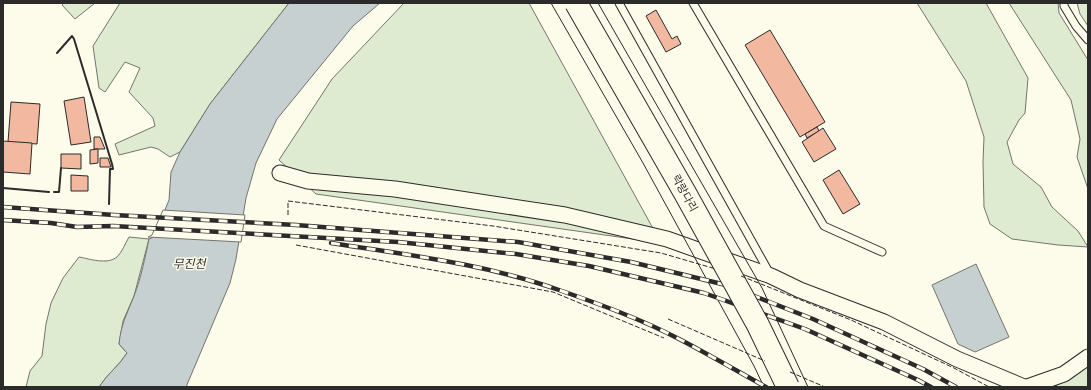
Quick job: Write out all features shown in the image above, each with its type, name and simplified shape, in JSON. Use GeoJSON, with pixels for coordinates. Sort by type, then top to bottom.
{"type":"FeatureCollection","features":[{"type":"Feature","properties":{"kind":"main road","name":"락랑다리"},"geometry":{"type":"LineString","coordinates":[[576,3],[685,193],[758,325],[788,387]]}},
{"type":"Feature","properties":{"kind":"street"},"geometry":{"type":"LineString","coordinates":[[280,173],[308,181],[395,189],[565,215],[667,239],[771,276],[800,290],[884,322],[957,359],[1026,387],[1064,374],[1088,357]]}},
{"type":"Feature","properties":{"kind":"lane"},"geometry":{"type":"LineString","coordinates":[[619,3],[771,276]]}},
{"type":"Feature","properties":{"kind":"lane"},"geometry":{"type":"LineString","coordinates":[[693,3],[824,226],[882,252]]}},
{"type":"Feature","properties":{"kind":"lane"},"geometry":{"type":"LineString","coordinates":[[1064,3],[1064,6],[1076,26],[1088,40]]}},
{"type":"Feature","properties":{"kind":"green space"},"geometry":{"type":"Polygon","coordinates":[[[64,3],[95,3],[75,19],[62,5],[64,3]]]}},
{"type":"Feature","properties":{"kind":"green space"},"geometry":{"type":"Polygon","coordinates":[[[120,3],[289,3],[210,104],[180,152],[170,157],[158,149],[151,147],[119,155],[115,144],[155,126],[153,118],[129,92],[140,68],[125,62],[105,92],[99,88],[93,46],[120,3]]]}},
{"type":"Feature","properties":{"kind":"green space"},"geometry":{"type":"Polygon","coordinates":[[[404,3],[529,3],[661,243],[316,194],[279,160],[332,79],[404,3]]]}},
{"type":"Feature","properties":{"kind":"green space"},"geometry":{"type":"Polygon","coordinates":[[[917,3],[986,3],[1028,78],[1025,113],[1019,120],[1007,142],[1013,164],[1041,187],[1052,207],[1078,231],[1088,247],[1012,239],[990,224],[984,207],[984,137],[966,81],[917,3]]]}},
{"type":"Feature","properties":{"kind":"green space"},"geometry":{"type":"Polygon","coordinates":[[[1009,3],[1058,3],[1059,13],[1088,60],[1088,189],[1077,157],[1080,139],[1071,100],[1009,3]]]}},
{"type":"Feature","properties":{"kind":"green space"},"geometry":{"type":"Polygon","coordinates":[[[1077,3],[1088,3],[1088,26],[1080,14],[1077,3]]]}},
{"type":"Feature","properties":{"kind":"green space"},"geometry":{"type":"Polygon","coordinates":[[[129,237],[149,239],[134,296],[123,321],[119,344],[127,353],[124,358],[99,387],[26,387],[30,371],[42,356],[46,324],[51,303],[63,278],[79,257],[108,261],[117,257],[129,237]]]}},
{"type":"Feature","properties":{"kind":"green space"},"geometry":{"type":"Polygon","coordinates":[[[1088,366],[1088,387],[1054,387],[1088,366]]]}},
{"type":"Feature","properties":{"kind":"water","name":"무진천"},"geometry":{"type":"Polygon","coordinates":[[[289,3],[380,3],[353,26],[277,119],[256,163],[246,198],[236,259],[230,283],[186,387],[99,387],[127,353],[119,344],[121,331],[139,282],[149,239],[154,237],[169,200],[171,172],[180,152],[210,104],[289,3]]]}},
{"type":"Feature","properties":{"kind":"water"},"geometry":{"type":"Polygon","coordinates":[[[976,264],[1009,337],[975,352],[958,344],[932,285],[976,264]]]}},
{"type":"Feature","properties":{"kind":"pier"},"geometry":{"type":"Polygon","coordinates":[[[163,210],[245,215],[241,242],[148,237],[152,235],[163,210]]]}},
{"type":"Feature","properties":{"kind":"building"},"geometry":{"type":"Polygon","coordinates":[[[656,10],[672,39],[677,36],[681,44],[666,52],[646,16],[656,10]]]}},
{"type":"Feature","properties":{"kind":"building"},"geometry":{"type":"Polygon","coordinates":[[[770,30],[825,122],[800,137],[745,45],[770,30]]]}},
{"type":"Feature","properties":{"kind":"building"},"geometry":{"type":"Polygon","coordinates":[[[84,97],[91,142],[71,145],[64,101],[84,97]]]}},
{"type":"Feature","properties":{"kind":"building"},"geometry":{"type":"Polygon","coordinates":[[[11,102],[40,104],[37,144],[8,142],[11,102]]]}},
{"type":"Feature","properties":{"kind":"building"},"geometry":{"type":"Polygon","coordinates":[[[817,127],[819,131],[807,138],[805,134],[817,127]]]}},
{"type":"Feature","properties":{"kind":"building"},"geometry":{"type":"Polygon","coordinates":[[[823,128],[836,149],[814,162],[802,142],[823,128]]]}},
{"type":"Feature","properties":{"kind":"building"},"geometry":{"type":"Polygon","coordinates":[[[94,137],[100,137],[105,149],[94,149],[94,137]]]}},
{"type":"Feature","properties":{"kind":"building"},"geometry":{"type":"Polygon","coordinates":[[[3,141],[32,143],[30,174],[3,172],[3,141]]]}},
{"type":"Feature","properties":{"kind":"building"},"geometry":{"type":"Polygon","coordinates":[[[98,149],[98,163],[90,164],[90,150],[98,149]]]}},
{"type":"Feature","properties":{"kind":"building"},"geometry":{"type":"Polygon","coordinates":[[[61,154],[81,154],[81,169],[61,168],[61,154]]]}},
{"type":"Feature","properties":{"kind":"building"},"geometry":{"type":"Polygon","coordinates":[[[100,158],[108,158],[111,167],[100,167],[100,158]]]}},
{"type":"Feature","properties":{"kind":"building"},"geometry":{"type":"Polygon","coordinates":[[[839,170],[860,204],[843,214],[823,180],[839,170]]]}},
{"type":"Feature","properties":{"kind":"building"},"geometry":{"type":"Polygon","coordinates":[[[71,175],[88,176],[88,191],[71,191],[71,175]]]}},
{"type":"Feature","properties":{"kind":"tram line"},"geometry":{"type":"LineString","coordinates":[[551,3],[643,163],[764,387]]}},
{"type":"Feature","properties":{"kind":"tram line"},"geometry":{"type":"LineString","coordinates":[[598,3],[762,288],[808,387]]}},
{"type":"Feature","properties":{"kind":"railway"},"geometry":{"type":"LineString","coordinates":[[3,207],[296,225],[518,242],[631,262],[726,285],[813,319],[923,369],[956,387]]}},
{"type":"Feature","properties":{"kind":"railway"},"geometry":{"type":"LineString","coordinates":[[3,220],[51,223],[77,227],[113,226],[398,242],[516,254],[589,266],[704,293],[805,329],[931,387]]}},
{"type":"Feature","properties":{"kind":"railway"},"geometry":{"type":"LineString","coordinates":[[331,243],[446,261],[503,273],[559,290],[620,312],[665,332],[766,387]]}},
{"type":"Feature","properties":{"kind":"fence"},"geometry":{"type":"LineString","coordinates":[[288,215],[288,201],[493,226],[661,253],[716,269]]}},
{"type":"Feature","properties":{"kind":"fence"},"geometry":{"type":"LineString","coordinates":[[296,245],[553,292],[664,338]]}},
{"type":"Feature","properties":{"kind":"fence"},"geometry":{"type":"LineString","coordinates":[[741,276],[851,320],[954,368],[989,387]]}},
{"type":"Feature","properties":{"kind":"fence"},"geometry":{"type":"LineString","coordinates":[[668,319],[765,361]]}},
{"type":"Feature","properties":{"kind":"fence"},"geometry":{"type":"LineString","coordinates":[[790,372],[825,387]]}},
{"type":"Feature","properties":{"kind":"wall"},"geometry":{"type":"LineString","coordinates":[[57,53],[72,36],[112,164],[113,169],[110,169],[109,204]]}},
{"type":"Feature","properties":{"kind":"wall"},"geometry":{"type":"LineString","coordinates":[[54,192],[59,192],[61,168]]}},
{"type":"Feature","properties":{"kind":"wall"},"geometry":{"type":"LineString","coordinates":[[3,188],[49,192]]}}]}
